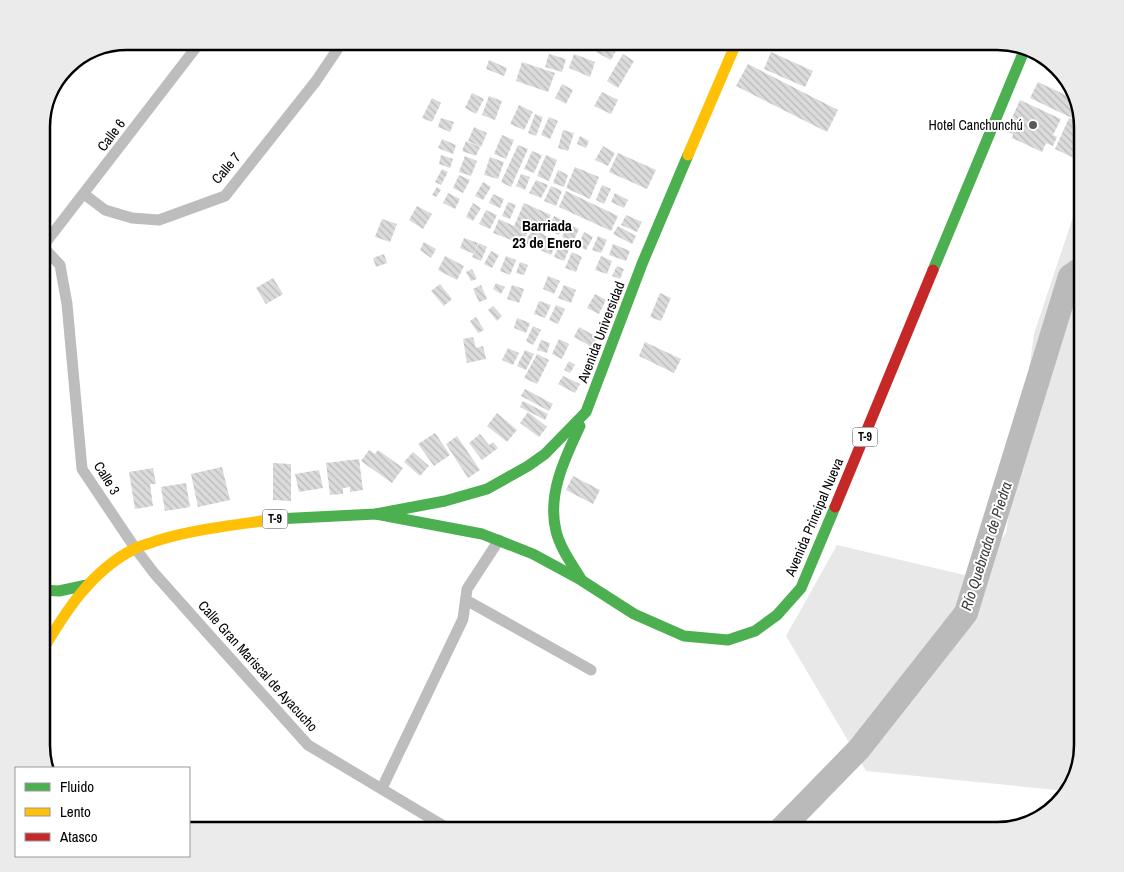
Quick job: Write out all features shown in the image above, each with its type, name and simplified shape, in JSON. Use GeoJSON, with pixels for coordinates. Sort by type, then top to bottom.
{"type":"FeatureCollection","features":[{"type":"Feature","properties":{"kind":"main road","name":"Avenida Universidad"},"geometry":{"type":"LineString","coordinates":[[376,514],[445,501],[486,489],[528,466],[545,454],[586,412],[642,264],[733,50]]}},
{"type":"Feature","properties":{"kind":"main road","name":"Avenida Principal Nueva"},"geometry":{"type":"LineString","coordinates":[[376,514],[482,534],[499,540],[533,554],[581,580],[634,614],[684,636],[728,640],[755,631],[777,615],[801,588],[1023,54]]}},
{"type":"Feature","properties":{"kind":"main road","name":"T-9"},"geometry":{"type":"LineString","coordinates":[[581,580],[566,554],[556,530],[554,513],[555,494],[560,476],[567,454],[586,412]]}},
{"type":"Feature","properties":{"kind":"main road","name":"T-9"},"geometry":{"type":"LineString","coordinates":[[50,638],[63,616],[87,585],[110,564],[135,548],[175,535],[282,518],[376,514]]}},
{"type":"Feature","properties":{"kind":"main road"},"geometry":{"type":"LineString","coordinates":[[50,592],[70,591],[87,585]]}},
{"type":"Feature","properties":{"kind":"street","name":"Calle 6"},"geometry":{"type":"LineString","coordinates":[[50,236],[194,50]]}},
{"type":"Feature","properties":{"kind":"street","name":"Calle 7"},"geometry":{"type":"LineString","coordinates":[[84,194],[105,210],[132,218],[159,220],[225,196],[316,81],[337,50]]}},
{"type":"Feature","properties":{"kind":"street","name":"Calle 3"},"geometry":{"type":"LineString","coordinates":[[50,254],[60,265],[67,304],[82,469],[135,548]]}},
{"type":"Feature","properties":{"kind":"street"},"geometry":{"type":"LineString","coordinates":[[382,788],[463,620],[467,589],[499,540]]}},
{"type":"Feature","properties":{"kind":"street","name":"Calle Gran Mariscal de Ayacucho"},"geometry":{"type":"LineString","coordinates":[[135,548],[154,573],[210,637],[308,745],[437,822]]}},
{"type":"Feature","properties":{"kind":"street"},"geometry":{"type":"LineString","coordinates":[[466,600],[591,670]]}},
{"type":"Feature","properties":{"kind":"shaded area"},"geometry":{"type":"Polygon","coordinates":[[[1074,214],[1074,745],[1070,770],[1059,790],[866,771],[786,636],[837,545],[973,577],[1006,533],[1034,334],[1074,214]]]}},
{"type":"Feature","properties":{"kind":"building"},"geometry":{"type":"Polygon","coordinates":[[[597,50],[616,50],[611,60],[596,52],[597,50]]]}},
{"type":"Feature","properties":{"kind":"building"},"geometry":{"type":"Polygon","coordinates":[[[771,52],[813,71],[805,87],[764,69],[771,52]]]}},
{"type":"Feature","properties":{"kind":"building"},"geometry":{"type":"Polygon","coordinates":[[[549,54],[566,59],[562,72],[545,67],[549,54]]]}},
{"type":"Feature","properties":{"kind":"building"},"geometry":{"type":"Polygon","coordinates":[[[574,54],[595,62],[590,77],[569,68],[574,54]]]}},
{"type":"Feature","properties":{"kind":"building"},"geometry":{"type":"Polygon","coordinates":[[[623,54],[634,61],[618,88],[607,81],[623,54]]]}},
{"type":"Feature","properties":{"kind":"building"},"geometry":{"type":"Polygon","coordinates":[[[489,60],[507,68],[504,76],[486,69],[489,60]]]}},
{"type":"Feature","properties":{"kind":"building"},"geometry":{"type":"Polygon","coordinates":[[[522,62],[555,73],[548,92],[516,81],[522,62]]]}},
{"type":"Feature","properties":{"kind":"building"},"geometry":{"type":"Polygon","coordinates":[[[748,64],[838,110],[827,132],[736,86],[748,64]]]}},
{"type":"Feature","properties":{"kind":"building"},"geometry":{"type":"Polygon","coordinates":[[[1038,82],[1067,96],[1073,119],[1030,98],[1038,82]]]}},
{"type":"Feature","properties":{"kind":"building"},"geometry":{"type":"Polygon","coordinates":[[[562,84],[573,90],[566,104],[555,98],[562,84]]]}},
{"type":"Feature","properties":{"kind":"building"},"geometry":{"type":"Polygon","coordinates":[[[602,92],[618,100],[611,114],[594,106],[602,92]]]}},
{"type":"Feature","properties":{"kind":"building"},"geometry":{"type":"Polygon","coordinates":[[[472,93],[484,99],[476,114],[465,108],[472,93]]]}},
{"type":"Feature","properties":{"kind":"building"},"geometry":{"type":"Polygon","coordinates":[[[489,96],[502,101],[495,120],[482,115],[489,96]]]}},
{"type":"Feature","properties":{"kind":"building"},"geometry":{"type":"Polygon","coordinates":[[[432,98],[441,103],[432,122],[422,118],[432,98]]]}},
{"type":"Feature","properties":{"kind":"building","name":"Hotel Canchunchú"},"geometry":{"type":"Polygon","coordinates":[[[1020,100],[1061,119],[1053,135],[1057,137],[1053,146],[1046,143],[1042,152],[1012,138],[1013,134],[1006,131],[1020,100]]]}},
{"type":"Feature","properties":{"kind":"building"},"geometry":{"type":"Polygon","coordinates":[[[519,105],[533,112],[524,130],[510,124],[519,105]]]}},
{"type":"Feature","properties":{"kind":"building"},"geometry":{"type":"Polygon","coordinates":[[[535,114],[543,117],[536,136],[528,133],[535,114]]]}},
{"type":"Feature","properties":{"kind":"building"},"geometry":{"type":"Polygon","coordinates":[[[549,117],[558,121],[550,139],[541,135],[549,117]]]}},
{"type":"Feature","properties":{"kind":"building"},"geometry":{"type":"Polygon","coordinates":[[[441,118],[454,122],[450,132],[438,127],[441,118]]]}},
{"type":"Feature","properties":{"kind":"building"},"geometry":{"type":"Polygon","coordinates":[[[1069,118],[1073,120],[1074,158],[1055,149],[1069,118]]]}},
{"type":"Feature","properties":{"kind":"building"},"geometry":{"type":"Polygon","coordinates":[[[474,127],[487,133],[481,147],[468,141],[474,127]]]}},
{"type":"Feature","properties":{"kind":"building"},"geometry":{"type":"Polygon","coordinates":[[[563,130],[574,133],[568,151],[558,148],[563,130]]]}},
{"type":"Feature","properties":{"kind":"building"},"geometry":{"type":"Polygon","coordinates":[[[502,135],[514,140],[506,159],[494,154],[502,135]]]}},
{"type":"Feature","properties":{"kind":"building"},"geometry":{"type":"Polygon","coordinates":[[[580,136],[589,141],[586,148],[577,144],[580,136]]]}},
{"type":"Feature","properties":{"kind":"building"},"geometry":{"type":"Polygon","coordinates":[[[442,139],[456,145],[453,154],[438,148],[442,139]]]}},
{"type":"Feature","properties":{"kind":"building"},"geometry":{"type":"Polygon","coordinates":[[[466,141],[480,147],[476,156],[462,151],[466,141]]]}},
{"type":"Feature","properties":{"kind":"building"},"geometry":{"type":"Polygon","coordinates":[[[518,145],[528,149],[511,187],[501,182],[518,145]]]}},
{"type":"Feature","properties":{"kind":"building"},"geometry":{"type":"Polygon","coordinates":[[[603,146],[615,153],[608,166],[595,160],[603,146]]]}},
{"type":"Feature","properties":{"kind":"building"},"geometry":{"type":"Polygon","coordinates":[[[532,151],[542,155],[534,173],[524,169],[532,151]]]}},
{"type":"Feature","properties":{"kind":"building"},"geometry":{"type":"Polygon","coordinates":[[[618,153],[656,170],[647,189],[609,172],[618,153]]]}},
{"type":"Feature","properties":{"kind":"building"},"geometry":{"type":"Polygon","coordinates":[[[441,155],[453,159],[450,168],[439,164],[441,155]]]}},
{"type":"Feature","properties":{"kind":"building"},"geometry":{"type":"Polygon","coordinates":[[[546,155],[557,160],[549,181],[537,176],[546,155]]]}},
{"type":"Feature","properties":{"kind":"building"},"geometry":{"type":"Polygon","coordinates":[[[465,156],[477,161],[471,176],[459,172],[465,156]]]}},
{"type":"Feature","properties":{"kind":"building"},"geometry":{"type":"Polygon","coordinates":[[[490,157],[504,162],[498,179],[484,175],[490,157]]]}},
{"type":"Feature","properties":{"kind":"building"},"geometry":{"type":"Polygon","coordinates":[[[575,167],[599,177],[590,199],[566,188],[575,167]]]}},
{"type":"Feature","properties":{"kind":"building"},"geometry":{"type":"Polygon","coordinates":[[[442,169],[448,172],[441,185],[435,182],[442,169]]]}},
{"type":"Feature","properties":{"kind":"building"},"geometry":{"type":"Polygon","coordinates":[[[558,170],[568,175],[564,187],[553,183],[558,170]]]}},
{"type":"Feature","properties":{"kind":"building"},"geometry":{"type":"Polygon","coordinates":[[[521,174],[530,177],[525,190],[516,186],[521,174]]]}},
{"type":"Feature","properties":{"kind":"building"},"geometry":{"type":"Polygon","coordinates":[[[459,175],[470,180],[463,193],[453,188],[459,175]]]}},
{"type":"Feature","properties":{"kind":"building"},"geometry":{"type":"Polygon","coordinates":[[[536,180],[548,185],[541,198],[529,193],[536,180]]]}},
{"type":"Feature","properties":{"kind":"building"},"geometry":{"type":"Polygon","coordinates":[[[483,182],[491,187],[483,200],[475,196],[483,182]]]}},
{"type":"Feature","properties":{"kind":"building"},"geometry":{"type":"Polygon","coordinates":[[[602,185],[611,189],[604,204],[596,200],[602,185]]]}},
{"type":"Feature","properties":{"kind":"building"},"geometry":{"type":"Polygon","coordinates":[[[551,186],[562,191],[556,206],[544,201],[551,186]]]}},
{"type":"Feature","properties":{"kind":"building"},"geometry":{"type":"Polygon","coordinates":[[[437,187],[441,190],[436,197],[432,195],[437,187]]]}},
{"type":"Feature","properties":{"kind":"building"},"geometry":{"type":"Polygon","coordinates":[[[566,191],[618,216],[611,231],[559,207],[566,191]]]}},
{"type":"Feature","properties":{"kind":"building"},"geometry":{"type":"Polygon","coordinates":[[[448,193],[460,199],[455,209],[443,203],[448,193]]]}},
{"type":"Feature","properties":{"kind":"building"},"geometry":{"type":"Polygon","coordinates":[[[615,193],[628,200],[624,208],[611,202],[615,193]]]}},
{"type":"Feature","properties":{"kind":"building"},"geometry":{"type":"Polygon","coordinates":[[[493,194],[504,199],[500,208],[489,203],[493,194]]]}},
{"type":"Feature","properties":{"kind":"building"},"geometry":{"type":"Polygon","coordinates":[[[508,202],[516,205],[510,219],[502,216],[508,202]]]}},
{"type":"Feature","properties":{"kind":"building"},"geometry":{"type":"Polygon","coordinates":[[[473,203],[481,208],[473,221],[466,217],[473,203]]]}},
{"type":"Feature","properties":{"kind":"building"},"geometry":{"type":"Polygon","coordinates":[[[524,203],[551,215],[544,230],[531,224],[522,244],[493,233],[499,219],[514,226],[524,203]]]}},
{"type":"Feature","properties":{"kind":"building"},"geometry":{"type":"Polygon","coordinates":[[[417,206],[432,214],[423,229],[409,220],[417,206]]]}},
{"type":"Feature","properties":{"kind":"building"},"geometry":{"type":"Polygon","coordinates":[[[486,210],[497,215],[490,229],[479,224],[486,210]]]}},
{"type":"Feature","properties":{"kind":"building"},"geometry":{"type":"Polygon","coordinates":[[[626,215],[642,222],[637,232],[621,225],[626,215]]]}},
{"type":"Feature","properties":{"kind":"building"},"geometry":{"type":"Polygon","coordinates":[[[554,216],[565,221],[559,235],[548,230],[554,216]]]}},
{"type":"Feature","properties":{"kind":"building"},"geometry":{"type":"Polygon","coordinates":[[[382,219],[397,224],[390,242],[375,237],[382,219]]]}},
{"type":"Feature","properties":{"kind":"building"},"geometry":{"type":"Polygon","coordinates":[[[568,224],[579,229],[573,242],[562,237],[568,224]]]}},
{"type":"Feature","properties":{"kind":"building"},"geometry":{"type":"Polygon","coordinates":[[[618,226],[636,236],[632,244],[613,234],[618,226]]]}},
{"type":"Feature","properties":{"kind":"building"},"geometry":{"type":"Polygon","coordinates":[[[532,229],[557,241],[551,255],[525,243],[532,229]]]}},
{"type":"Feature","properties":{"kind":"building"},"geometry":{"type":"Polygon","coordinates":[[[584,232],[593,237],[586,250],[578,246],[584,232]]]}},
{"type":"Feature","properties":{"kind":"building"},"geometry":{"type":"Polygon","coordinates":[[[598,236],[607,240],[601,253],[592,250],[598,236]]]}},
{"type":"Feature","properties":{"kind":"building"},"geometry":{"type":"Polygon","coordinates":[[[464,238],[478,243],[474,254],[460,248],[464,238]]]}},
{"type":"Feature","properties":{"kind":"building"},"geometry":{"type":"Polygon","coordinates":[[[424,242],[436,249],[431,258],[420,250],[424,242]]]}},
{"type":"Feature","properties":{"kind":"building"},"geometry":{"type":"Polygon","coordinates":[[[479,243],[487,247],[481,261],[472,257],[479,243]]]}},
{"type":"Feature","properties":{"kind":"building"},"geometry":{"type":"Polygon","coordinates":[[[560,243],[570,247],[564,261],[554,257],[560,243]]]}},
{"type":"Feature","properties":{"kind":"building"},"geometry":{"type":"Polygon","coordinates":[[[613,244],[630,251],[626,261],[609,255],[613,244]]]}},
{"type":"Feature","properties":{"kind":"building"},"geometry":{"type":"Polygon","coordinates":[[[491,251],[499,255],[492,268],[484,264],[491,251]]]}},
{"type":"Feature","properties":{"kind":"building"},"geometry":{"type":"Polygon","coordinates":[[[572,252],[582,257],[576,272],[565,268],[572,252]]]}},
{"type":"Feature","properties":{"kind":"building"},"geometry":{"type":"Polygon","coordinates":[[[384,254],[387,263],[376,267],[373,258],[384,254]]]}},
{"type":"Feature","properties":{"kind":"building"},"geometry":{"type":"Polygon","coordinates":[[[445,256],[464,266],[457,280],[438,270],[445,256]]]}},
{"type":"Feature","properties":{"kind":"building"},"geometry":{"type":"Polygon","coordinates":[[[506,256],[516,260],[510,275],[500,271],[506,256]]]}},
{"type":"Feature","properties":{"kind":"building"},"geometry":{"type":"Polygon","coordinates":[[[601,256],[612,261],[607,274],[595,270],[601,256]]]}},
{"type":"Feature","properties":{"kind":"building"},"geometry":{"type":"Polygon","coordinates":[[[520,262],[528,265],[524,275],[516,273],[520,262]]]}},
{"type":"Feature","properties":{"kind":"building"},"geometry":{"type":"Polygon","coordinates":[[[617,266],[624,269],[620,279],[612,276],[617,266]]]}},
{"type":"Feature","properties":{"kind":"building"},"geometry":{"type":"Polygon","coordinates":[[[472,269],[477,279],[471,281],[466,272],[472,269]]]}},
{"type":"Feature","properties":{"kind":"building"},"geometry":{"type":"Polygon","coordinates":[[[548,276],[560,281],[554,294],[543,289],[548,276]]]}},
{"type":"Feature","properties":{"kind":"building"},"geometry":{"type":"Polygon","coordinates":[[[273,278],[283,294],[266,304],[256,288],[273,278]]]}},
{"type":"Feature","properties":{"kind":"building"},"geometry":{"type":"Polygon","coordinates":[[[496,283],[505,287],[501,294],[493,289],[496,283]]]}},
{"type":"Feature","properties":{"kind":"building"},"geometry":{"type":"Polygon","coordinates":[[[440,284],[452,299],[444,306],[431,291],[440,284]]]}},
{"type":"Feature","properties":{"kind":"building"},"geometry":{"type":"Polygon","coordinates":[[[481,285],[487,299],[479,302],[473,289],[481,285]]]}},
{"type":"Feature","properties":{"kind":"building"},"geometry":{"type":"Polygon","coordinates":[[[512,285],[524,289],[519,303],[507,299],[512,285]]]}},
{"type":"Feature","properties":{"kind":"building"},"geometry":{"type":"Polygon","coordinates":[[[564,285],[576,290],[571,303],[558,298],[564,285]]]}},
{"type":"Feature","properties":{"kind":"building"},"geometry":{"type":"Polygon","coordinates":[[[660,293],[671,298],[661,321],[650,317],[660,293]]]}},
{"type":"Feature","properties":{"kind":"building"},"geometry":{"type":"Polygon","coordinates":[[[595,294],[606,300],[599,314],[587,308],[595,294]]]}},
{"type":"Feature","properties":{"kind":"building"},"geometry":{"type":"Polygon","coordinates":[[[539,301],[551,305],[545,318],[534,314],[539,301]]]}},
{"type":"Feature","properties":{"kind":"building"},"geometry":{"type":"Polygon","coordinates":[[[556,305],[565,309],[558,324],[549,320],[556,305]]]}},
{"type":"Feature","properties":{"kind":"building"},"geometry":{"type":"Polygon","coordinates":[[[493,306],[502,316],[497,321],[488,310],[493,306]]]}},
{"type":"Feature","properties":{"kind":"building"},"geometry":{"type":"Polygon","coordinates":[[[476,317],[484,330],[478,333],[470,321],[476,317]]]}},
{"type":"Feature","properties":{"kind":"building"},"geometry":{"type":"Polygon","coordinates":[[[517,318],[530,323],[526,333],[514,328],[517,318]]]}},
{"type":"Feature","properties":{"kind":"building"},"geometry":{"type":"Polygon","coordinates":[[[533,326],[541,330],[533,345],[526,341],[533,326]]]}},
{"type":"Feature","properties":{"kind":"building"},"geometry":{"type":"Polygon","coordinates":[[[579,327],[597,337],[592,347],[574,337],[579,327]]]}},
{"type":"Feature","properties":{"kind":"building"},"geometry":{"type":"Polygon","coordinates":[[[473,337],[476,348],[483,346],[486,359],[467,363],[463,339],[473,337]]]}},
{"type":"Feature","properties":{"kind":"building"},"geometry":{"type":"Polygon","coordinates":[[[559,339],[569,344],[562,359],[552,354],[559,339]]]}},
{"type":"Feature","properties":{"kind":"building"},"geometry":{"type":"Polygon","coordinates":[[[541,340],[550,343],[547,353],[537,350],[541,340]]]}},
{"type":"Feature","properties":{"kind":"building"},"geometry":{"type":"Polygon","coordinates":[[[645,342],[681,359],[674,373],[639,356],[645,342]]]}},
{"type":"Feature","properties":{"kind":"building"},"geometry":{"type":"Polygon","coordinates":[[[508,348],[519,353],[513,365],[502,360],[508,348]]]}},
{"type":"Feature","properties":{"kind":"building"},"geometry":{"type":"Polygon","coordinates":[[[525,350],[534,354],[526,370],[517,366],[525,350]]]}},
{"type":"Feature","properties":{"kind":"building"},"geometry":{"type":"Polygon","coordinates":[[[537,354],[549,360],[537,384],[524,378],[537,354]]]}},
{"type":"Feature","properties":{"kind":"building"},"geometry":{"type":"Polygon","coordinates":[[[569,361],[575,365],[570,373],[564,370],[569,361]]]}},
{"type":"Feature","properties":{"kind":"building"},"geometry":{"type":"Polygon","coordinates":[[[563,376],[580,384],[575,393],[558,384],[563,376]]]}},
{"type":"Feature","properties":{"kind":"building"},"geometry":{"type":"Polygon","coordinates":[[[525,389],[553,404],[549,411],[521,396],[525,389]]]}},
{"type":"Feature","properties":{"kind":"building"},"geometry":{"type":"Polygon","coordinates":[[[523,401],[548,414],[545,420],[520,407],[523,401]]]}},
{"type":"Feature","properties":{"kind":"building"},"geometry":{"type":"Polygon","coordinates":[[[528,412],[547,427],[539,437],[520,423],[528,412]]]}},
{"type":"Feature","properties":{"kind":"building"},"geometry":{"type":"Polygon","coordinates":[[[497,413],[517,430],[507,442],[487,426],[497,413]]]}},
{"type":"Feature","properties":{"kind":"building"},"geometry":{"type":"Polygon","coordinates":[[[435,433],[450,455],[434,466],[418,444],[435,433]]]}},
{"type":"Feature","properties":{"kind":"building"},"geometry":{"type":"Polygon","coordinates":[[[480,434],[489,445],[493,442],[498,448],[482,460],[469,443],[480,434]]]}},
{"type":"Feature","properties":{"kind":"building"},"geometry":{"type":"Polygon","coordinates":[[[457,436],[480,470],[468,478],[446,444],[457,436]]]}},
{"type":"Feature","properties":{"kind":"building"},"geometry":{"type":"Polygon","coordinates":[[[369,450],[375,454],[378,450],[403,468],[392,483],[361,461],[369,450]]]}},
{"type":"Feature","properties":{"kind":"building"},"geometry":{"type":"Polygon","coordinates":[[[413,452],[429,466],[420,476],[404,462],[413,452]]]}},
{"type":"Feature","properties":{"kind":"building"},"geometry":{"type":"Polygon","coordinates":[[[359,459],[363,490],[350,492],[350,487],[343,488],[343,494],[330,495],[326,463],[359,459]]]}},
{"type":"Feature","properties":{"kind":"building"},"geometry":{"type":"Polygon","coordinates":[[[273,463],[291,464],[291,501],[273,500],[273,463]]]}},
{"type":"Feature","properties":{"kind":"building"},"geometry":{"type":"Polygon","coordinates":[[[222,467],[230,500],[198,507],[191,474],[222,467]]]}},
{"type":"Feature","properties":{"kind":"building"},"geometry":{"type":"Polygon","coordinates":[[[153,468],[156,484],[150,484],[153,506],[135,509],[129,472],[153,468]]]}},
{"type":"Feature","properties":{"kind":"building"},"geometry":{"type":"Polygon","coordinates":[[[319,470],[323,488],[299,492],[295,474],[319,470]]]}},
{"type":"Feature","properties":{"kind":"building"},"geometry":{"type":"Polygon","coordinates":[[[573,476],[600,490],[593,504],[566,490],[573,476]]]}},
{"type":"Feature","properties":{"kind":"building"},"geometry":{"type":"Polygon","coordinates":[[[186,483],[190,507],[165,511],[161,487],[186,483]]]}},
{"type":"Feature","properties":{"kind":"waterway","name":"Río Quebrada de Piedra"},"geometry":{"type":"LineString","coordinates":[[788,822],[859,749],[966,613],[1070,276],[1074,273]]}},
{"type":"Feature","properties":{"kind":"traffic: fast"},"geometry":{"type":"LineString","coordinates":[[933,270],[1023,54]]}},
{"type":"Feature","properties":{"kind":"traffic: fast"},"geometry":{"type":"LineString","coordinates":[[276,519],[376,514],[445,501],[487,489],[545,454],[586,412],[642,264],[688,155]]}},
{"type":"Feature","properties":{"kind":"traffic: fast"},"geometry":{"type":"LineString","coordinates":[[580,426],[559,477],[554,503],[554,517],[560,544],[581,579]]}},
{"type":"Feature","properties":{"kind":"traffic: fast"},"geometry":{"type":"LineString","coordinates":[[376,514],[482,534],[533,554],[581,580],[634,614],[684,636],[728,640],[755,631],[777,615],[801,588],[835,507]]}},
{"type":"Feature","properties":{"kind":"traffic: fast"},"geometry":{"type":"LineString","coordinates":[[50,590],[59,591],[87,585]]}},
{"type":"Feature","properties":{"kind":"traffic: slow"},"geometry":{"type":"LineString","coordinates":[[688,155],[733,50]]}},
{"type":"Feature","properties":{"kind":"traffic: slow"},"geometry":{"type":"LineString","coordinates":[[50,639],[80,594],[92,581],[119,558],[139,546],[185,533],[276,519]]}},
{"type":"Feature","properties":{"kind":"traffic: jam"},"geometry":{"type":"LineString","coordinates":[[835,507],[933,270]]}},
{"type":"Feature","properties":{"kind":"place","name":"Hotel Canchunchú"},"geometry":{"type":"Point","coordinates":[1033,125]}},
{"type":"Feature","properties":{"kind":"district","name":"Barriada 23 de Enero"},"geometry":{"type":"Point","coordinates":[547,234]}}]}
